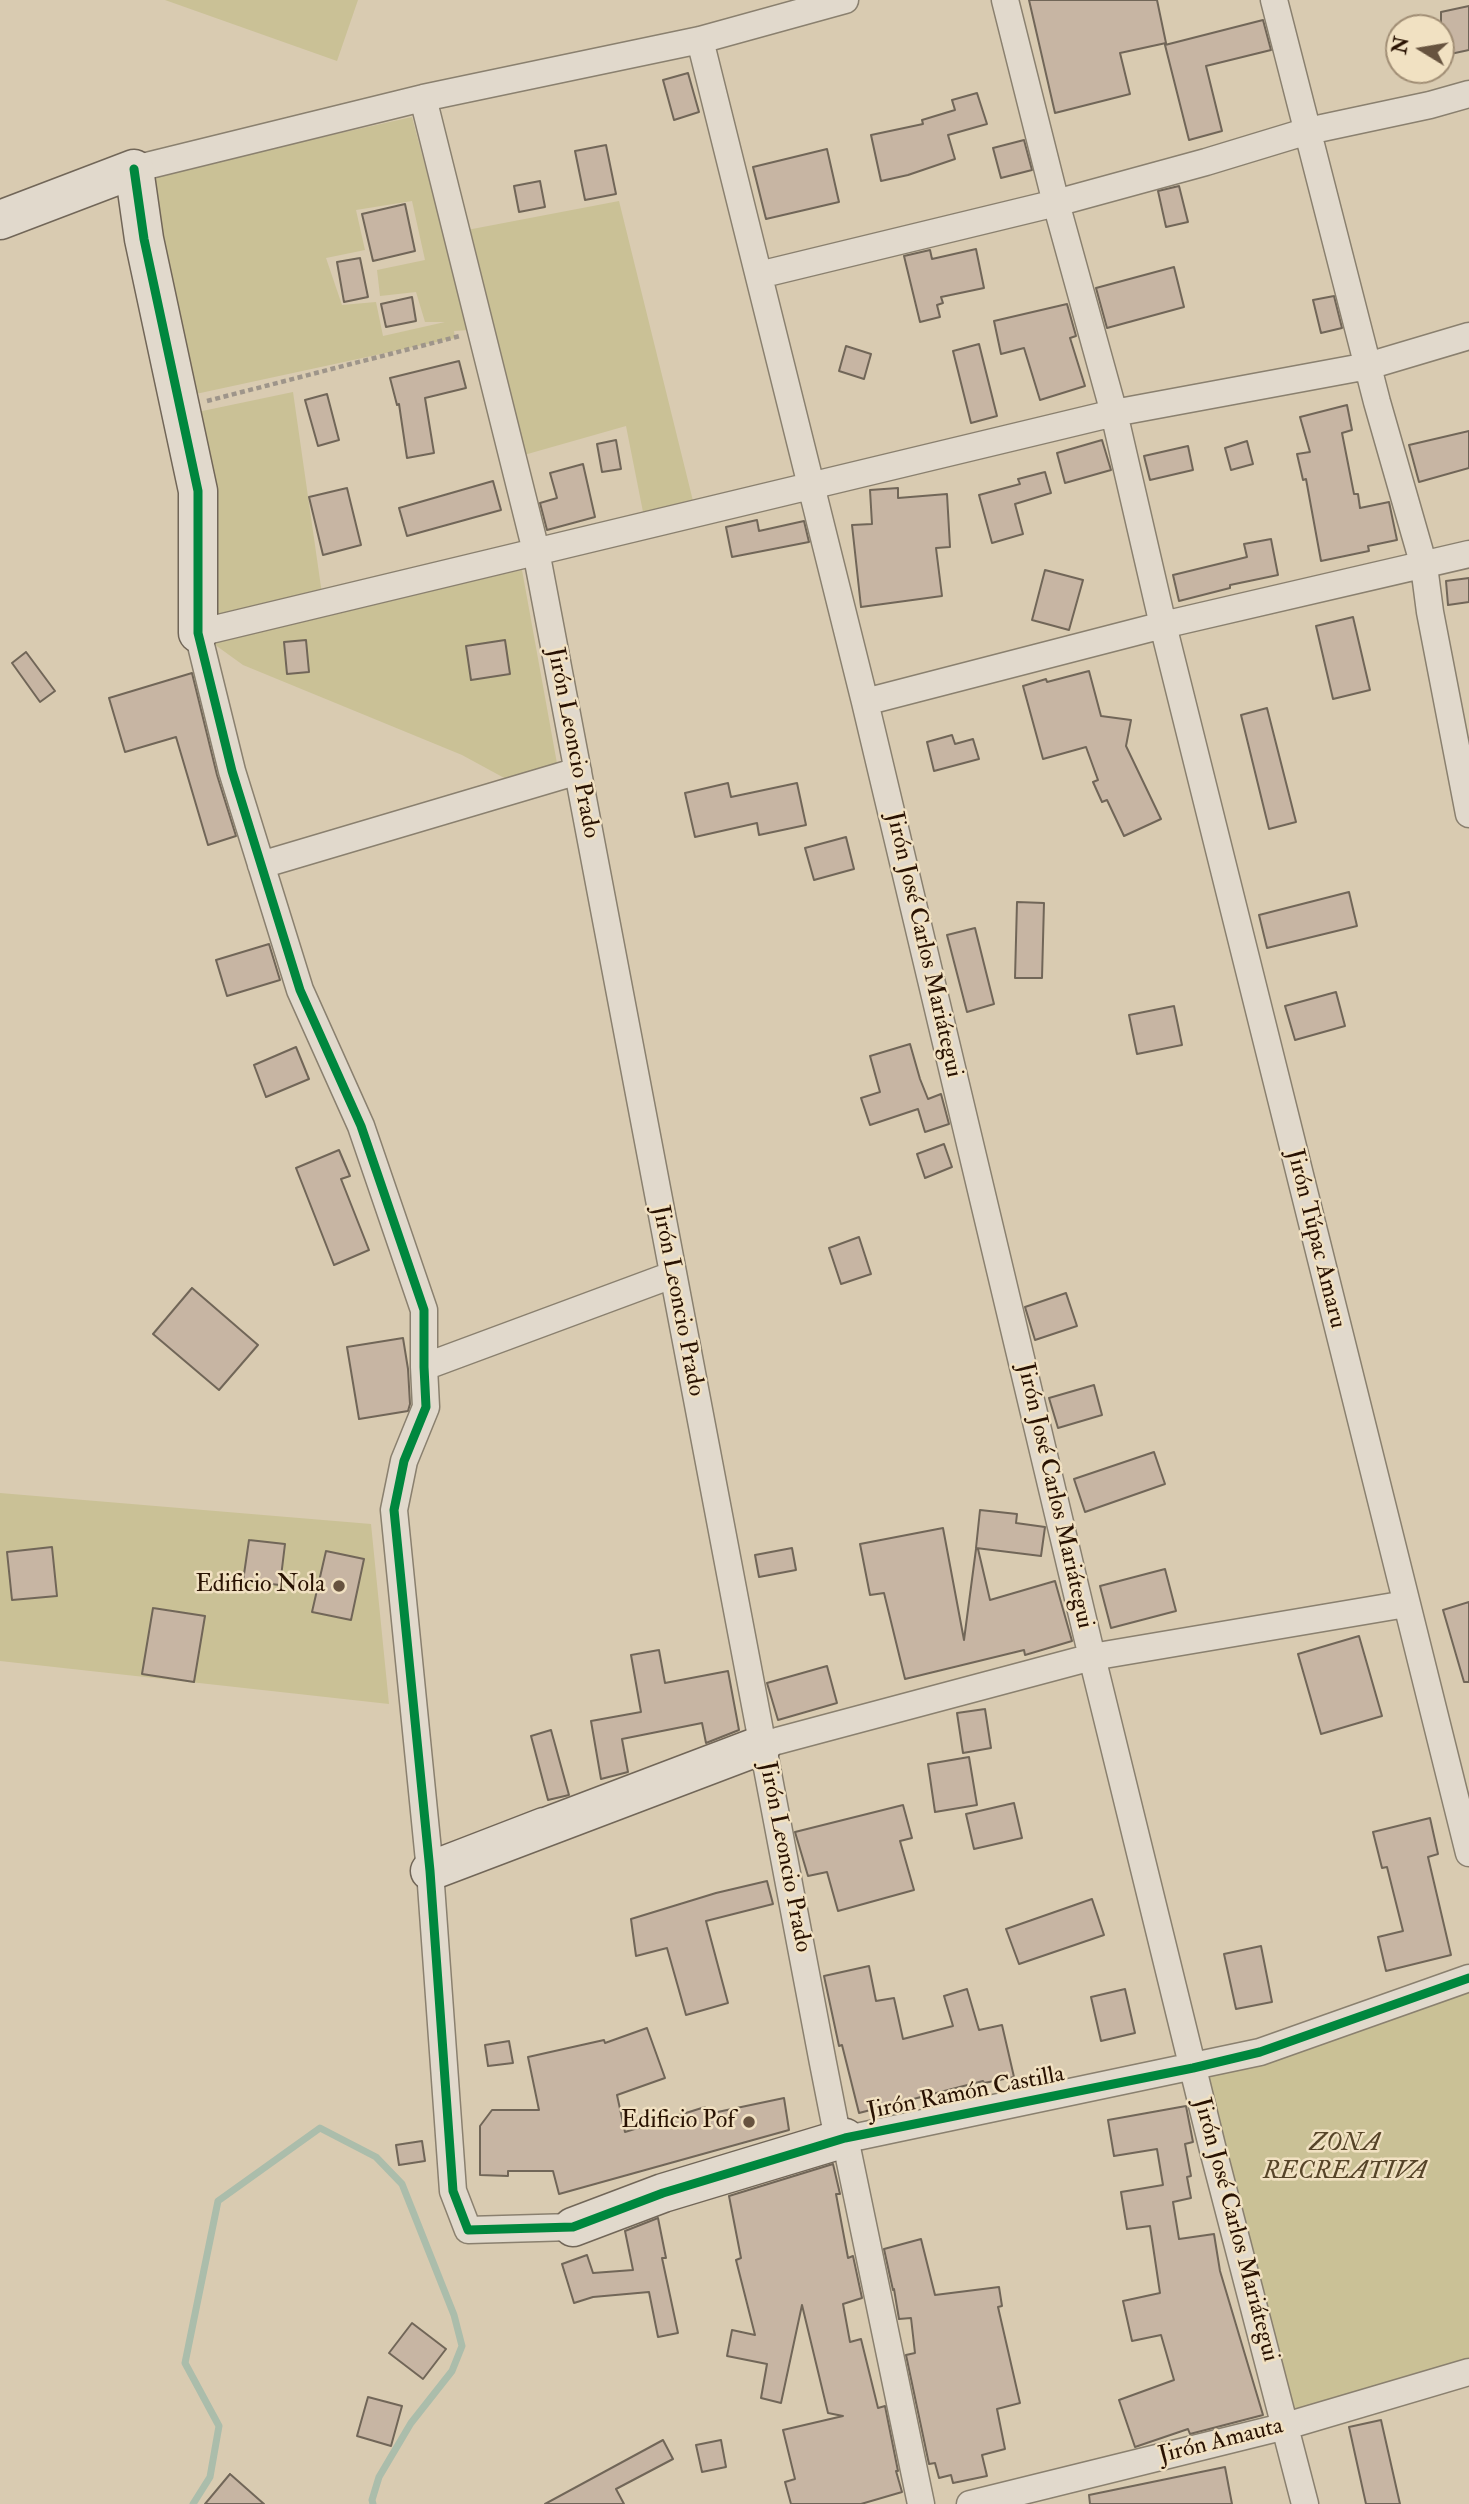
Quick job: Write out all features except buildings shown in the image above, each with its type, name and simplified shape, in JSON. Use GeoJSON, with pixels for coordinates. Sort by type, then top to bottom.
{"type":"FeatureCollection","features":[{"type":"Feature","properties":{"kind":"street"},"geometry":{"type":"LineString","coordinates":[[0,219],[134,169],[423,98],[700,40],[845,0]]}},
{"type":"Feature","properties":{"kind":"street","name":"Jirón Túpac Amaru"},"geometry":{"type":"LineString","coordinates":[[1005,0],[1056,203],[1114,414],[1163,625],[1469,1853]]}},
{"type":"Feature","properties":{"kind":"street"},"geometry":{"type":"LineString","coordinates":[[1274,0],[1368,366],[1424,566],[1430,612],[1469,814]]}},
{"type":"Feature","properties":{"kind":"street","name":"Jirón José Carlos Mariátegui"},"geometry":{"type":"LineString","coordinates":[[700,40],[865,702],[1092,1657],[1193,2068],[1305,2504]]}},
{"type":"Feature","properties":{"kind":"street"},"geometry":{"type":"LineString","coordinates":[[759,275],[1056,203],[1308,131],[1469,94]]}},
{"type":"Feature","properties":{"kind":"street","name":"Jirón Leoncio Prado"},"geometry":{"type":"LineString","coordinates":[[423,98],[536,551],[833,2115],[836,2129],[845,2138],[921,2504]]}},
{"type":"Feature","properties":{"kind":"street"},"geometry":{"type":"LineString","coordinates":[[134,169],[144,239],[198,491],[198,633],[232,771],[300,990],[360,1126],[424,1310],[426,1407],[404,1461],[394,1510],[430,1871],[762,1745],[1092,1657],[1406,1604]]}},
{"type":"Feature","properties":{"kind":"street"},"geometry":{"type":"LineString","coordinates":[[198,633],[1114,414],[1368,366],[1469,336]]}},
{"type":"Feature","properties":{"kind":"street"},"geometry":{"type":"LineString","coordinates":[[865,702],[1163,625],[1469,554]]}},
{"type":"Feature","properties":{"kind":"street"},"geometry":{"type":"LineString","coordinates":[[261,865],[578,771]]}},
{"type":"Feature","properties":{"kind":"street"},"geometry":{"type":"LineString","coordinates":[[424,1367],[672,1275]]}},
{"type":"Feature","properties":{"kind":"street","name":"Jirón Ramón Castilla"},"geometry":{"type":"LineString","coordinates":[[430,1871],[453,2190],[468,2230],[573,2227],[663,2193],[845,2138],[1260,2052],[1469,1978]]}},
{"type":"Feature","properties":{"kind":"street","name":"Jirón Amauta"},"geometry":{"type":"LineString","coordinates":[[970,2504],[1286,2426],[1469,2372]]}},
{"type":"Feature","properties":{"kind":"path"},"geometry":{"type":"LineString","coordinates":[[180,408],[455,338],[480,327]]}},
{"type":"Feature","properties":{"kind":"green space"},"geometry":{"type":"Polygon","coordinates":[[[165,0],[358,0],[337,61],[165,0]]]}},
{"type":"Feature","properties":{"kind":"green space"},"geometry":{"type":"Polygon","coordinates":[[[412,117],[469,330],[454,331],[455,338],[191,395],[144,177],[412,117]],[[412,201],[356,210],[365,250],[326,258],[342,305],[376,302],[383,336],[445,322],[425,322],[416,292],[380,296],[377,270],[425,260],[412,201]]]}},
{"type":"Feature","properties":{"kind":"green space"},"geometry":{"type":"Polygon","coordinates":[[[619,201],[694,505],[644,517],[626,426],[524,455],[467,230],[619,201]]]}},
{"type":"Feature","properties":{"kind":"green space"},"geometry":{"type":"Polygon","coordinates":[[[293,392],[322,594],[205,623],[188,414],[293,392]]]}},
{"type":"Feature","properties":{"kind":"green space"},"geometry":{"type":"Polygon","coordinates":[[[522,570],[558,769],[508,780],[462,755],[243,665],[207,639],[522,570]]]}},
{"type":"Feature","properties":{"kind":"green space"},"geometry":{"type":"Polygon","coordinates":[[[0,1493],[371,1524],[389,1704],[0,1661],[0,1493]]]}},
{"type":"Feature","properties":{"kind":"green space","name":"ZONA RECREATIVA"},"geometry":{"type":"Polygon","coordinates":[[[1469,1978],[1469,2372],[1286,2426],[1196,2080],[1469,1978]]]}},
{"type":"Feature","properties":{"kind":"waterway"},"geometry":{"type":"LineString","coordinates":[[193,2504],[210,2477],[219,2426],[185,2363],[218,2201],[320,2128],[376,2157],[402,2184],[454,2315],[462,2346],[452,2371],[411,2423],[379,2477],[373,2504]]}},
{"type":"Feature","properties":{"kind":"cycle path"},"geometry":{"type":"LineString","coordinates":[[134,169],[144,239],[198,491],[198,633],[232,771],[300,990],[361,1126],[424,1310],[426,1407],[404,1461],[394,1510],[430,1871],[453,2191],[468,2230],[573,2227],[663,2193],[845,2138],[1260,2052],[1469,1978]]}},
{"type":"Feature","properties":{"kind":"place","name":"Edificio Nola"},"geometry":{"type":"Point","coordinates":[339,1586]}},
{"type":"Feature","properties":{"kind":"place","name":"Edificio Pof"},"geometry":{"type":"Point","coordinates":[749,2122]}}]}
